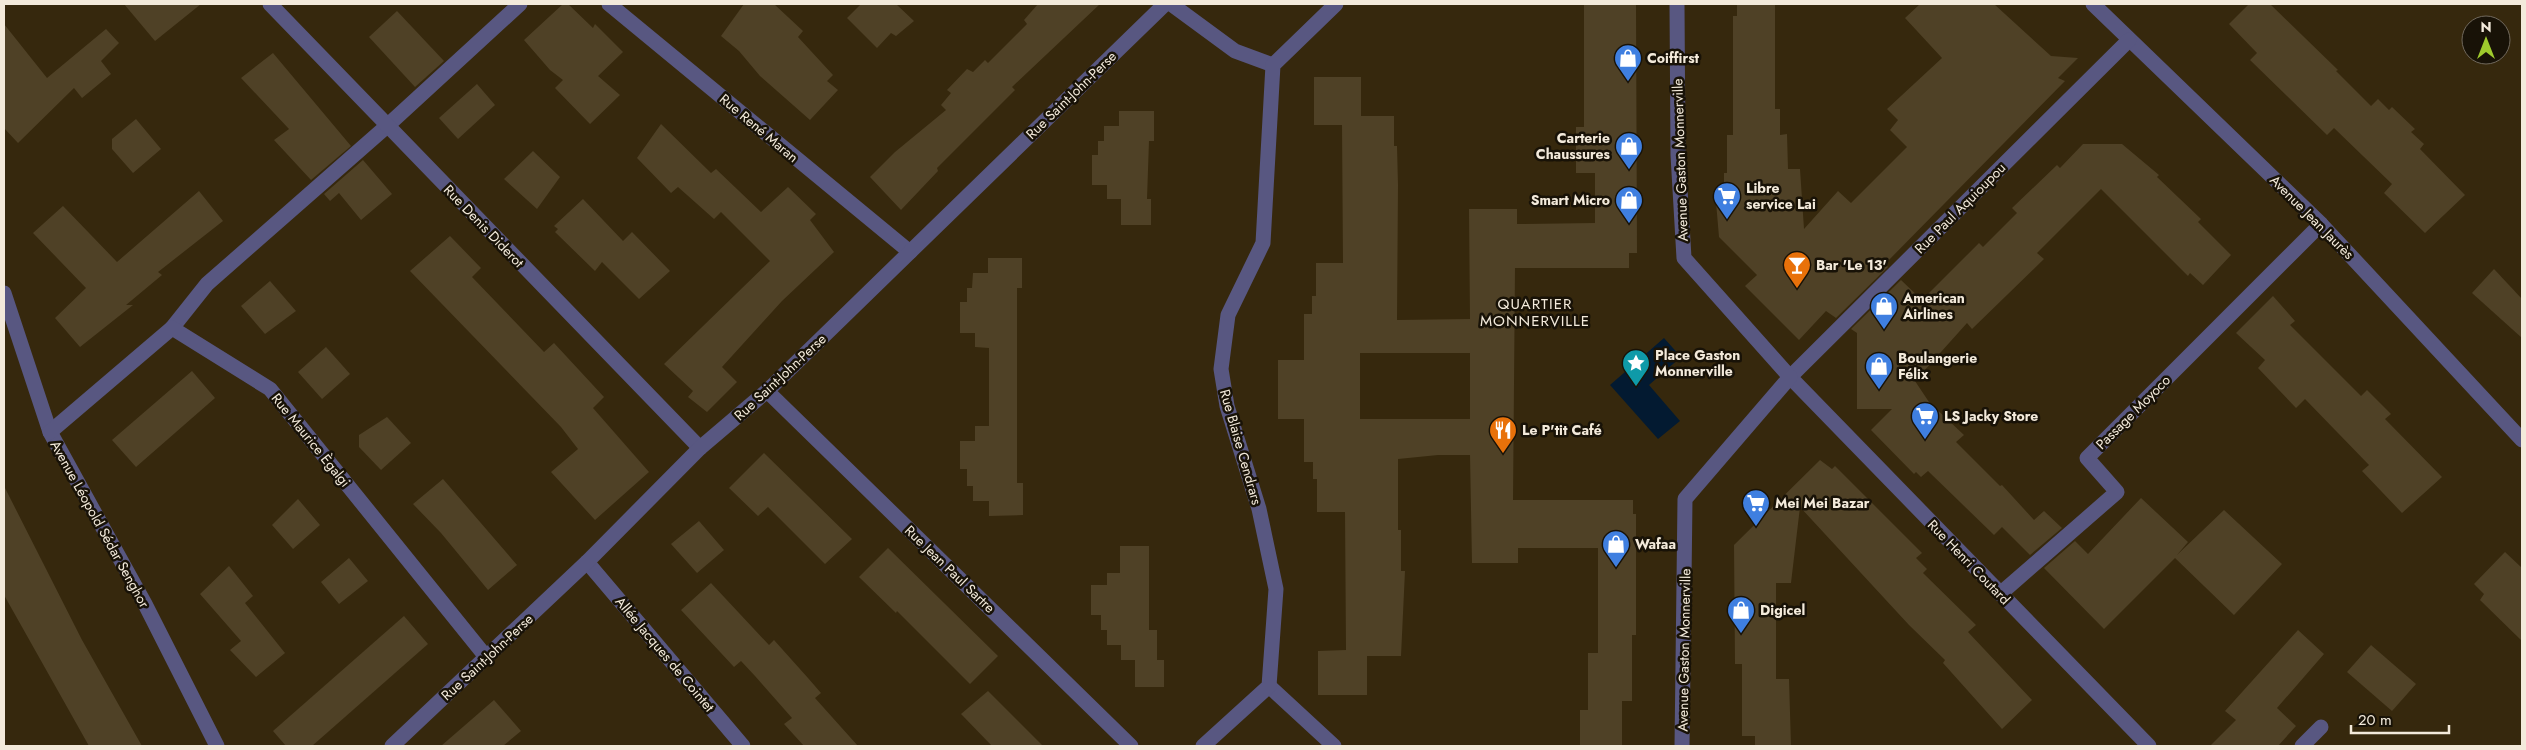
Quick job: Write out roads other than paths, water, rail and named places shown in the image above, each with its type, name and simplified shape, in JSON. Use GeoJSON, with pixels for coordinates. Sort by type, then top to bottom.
{"type":"FeatureCollection","features":[{"type":"Feature","properties":{"kind":"street","name":"Rue Denis Diderot"},"geometry":{"type":"LineString","coordinates":[[270,4],[700,448]]}},
{"type":"Feature","properties":{"kind":"street"},"geometry":{"type":"LineString","coordinates":[[50,432],[172,328],[207,284],[387,126],[520,4]]}},
{"type":"Feature","properties":{"kind":"street","name":"Rue René Maran"},"geometry":{"type":"LineString","coordinates":[[609,4],[910,252]]}},
{"type":"Feature","properties":{"kind":"street","name":"Rue Saint-John-Perse"},"geometry":{"type":"LineString","coordinates":[[392,746],[587,562],[700,448],[767,391],[1165,4]]}},
{"type":"Feature","properties":{"kind":"street"},"geometry":{"type":"LineString","coordinates":[[1171,4],[1235,51],[1272,65],[1336,4]]}},
{"type":"Feature","properties":{"kind":"street","name":"Avenue Gaston Monnerville"},"geometry":{"type":"LineString","coordinates":[[1677,4],[1678,155],[1684,258],[1724,306],[1790,377],[1686,499],[1682,746]]}},
{"type":"Feature","properties":{"kind":"street","name":"Avenue Jean Jaurès"},"geometry":{"type":"LineString","coordinates":[[2093,4],[2321,224],[2522,438]]}},
{"type":"Feature","properties":{"kind":"street","name":"Rue Paul Aquioupou"},"geometry":{"type":"LineString","coordinates":[[1790,377],[2129,40]]}},
{"type":"Feature","properties":{"kind":"street","name":"Rue Blaise Cendrars"},"geometry":{"type":"LineString","coordinates":[[1269,686],[1276,589],[1259,509],[1226,406],[1221,369],[1228,315],[1263,243],[1272,65]]}},
{"type":"Feature","properties":{"kind":"street","name":"Passage Moyoco"},"geometry":{"type":"LineString","coordinates":[[2000,594],[2117,492],[2086,458],[2321,224]]}},
{"type":"Feature","properties":{"kind":"street","name":"Avenue Léopold Sédar Senghor"},"geometry":{"type":"LineString","coordinates":[[4,293],[50,432],[145,604],[217,746]]}},
{"type":"Feature","properties":{"kind":"street","name":"Rue Maurice Ègalgi"},"geometry":{"type":"LineString","coordinates":[[172,328],[270,389],[487,658]]}},
{"type":"Feature","properties":{"kind":"street","name":"Rue Henri Coutard"},"geometry":{"type":"LineString","coordinates":[[1790,377],[2149,746]]}},
{"type":"Feature","properties":{"kind":"street","name":"Rue Jean Paul Sartre"},"geometry":{"type":"LineString","coordinates":[[767,391],[1131,746]]}},
{"type":"Feature","properties":{"kind":"street","name":"Allée Jacques de Cointet"},"geometry":{"type":"LineString","coordinates":[[587,562],[743,746]]}},
{"type":"Feature","properties":{"kind":"street"},"geometry":{"type":"LineString","coordinates":[[1203,746],[1269,686],[1334,746]]}},
{"type":"Feature","properties":{"kind":"street"},"geometry":{"type":"LineString","coordinates":[[2302,746],[2321,727]]}},
{"type":"Feature","properties":{"kind":"water","name":"Place Gaston Monnerville"},"geometry":{"type":"Polygon","coordinates":[[[1664,338],[1681,357],[1649,385],[1680,421],[1658,439],[1610,385],[1664,338]]]}},
{"type":"Feature","properties":{"kind":"place","name":"Coiffirst"},"geometry":{"type":"Point","coordinates":[1628,82]}},
{"type":"Feature","properties":{"kind":"place","name":"Carterie Chaussures"},"geometry":{"type":"Point","coordinates":[1629,170]}},
{"type":"Feature","properties":{"kind":"place","name":"Libre service Lai"},"geometry":{"type":"Point","coordinates":[1727,220]}},
{"type":"Feature","properties":{"kind":"place","name":"Smart Micro"},"geometry":{"type":"Point","coordinates":[1629,224]}},
{"type":"Feature","properties":{"kind":"place","name":"Bar 'Le 13'"},"geometry":{"type":"Point","coordinates":[1797,289]}},
{"type":"Feature","properties":{"kind":"place","name":"American Airlines"},"geometry":{"type":"Point","coordinates":[1884,330]}},
{"type":"Feature","properties":{"kind":"place","name":"Place Gaston Monnerville"},"geometry":{"type":"Point","coordinates":[1636,387]}},
{"type":"Feature","properties":{"kind":"place","name":"Boulangerie Félix"},"geometry":{"type":"Point","coordinates":[1879,390]}},
{"type":"Feature","properties":{"kind":"place","name":"LS Jacky Store"},"geometry":{"type":"Point","coordinates":[1925,440]}},
{"type":"Feature","properties":{"kind":"place","name":"Le P'tit Café"},"geometry":{"type":"Point","coordinates":[1503,454]}},
{"type":"Feature","properties":{"kind":"place","name":"Mei Mei Bazar"},"geometry":{"type":"Point","coordinates":[1756,527]}},
{"type":"Feature","properties":{"kind":"place","name":"Wafaa"},"geometry":{"type":"Point","coordinates":[1616,568]}},
{"type":"Feature","properties":{"kind":"place","name":"Digicel"},"geometry":{"type":"Point","coordinates":[1741,634]}},
{"type":"Feature","properties":{"kind":"district","name":"QUARTIER MONNERVILLE"},"geometry":{"type":"Point","coordinates":[1535,312]}}]}
